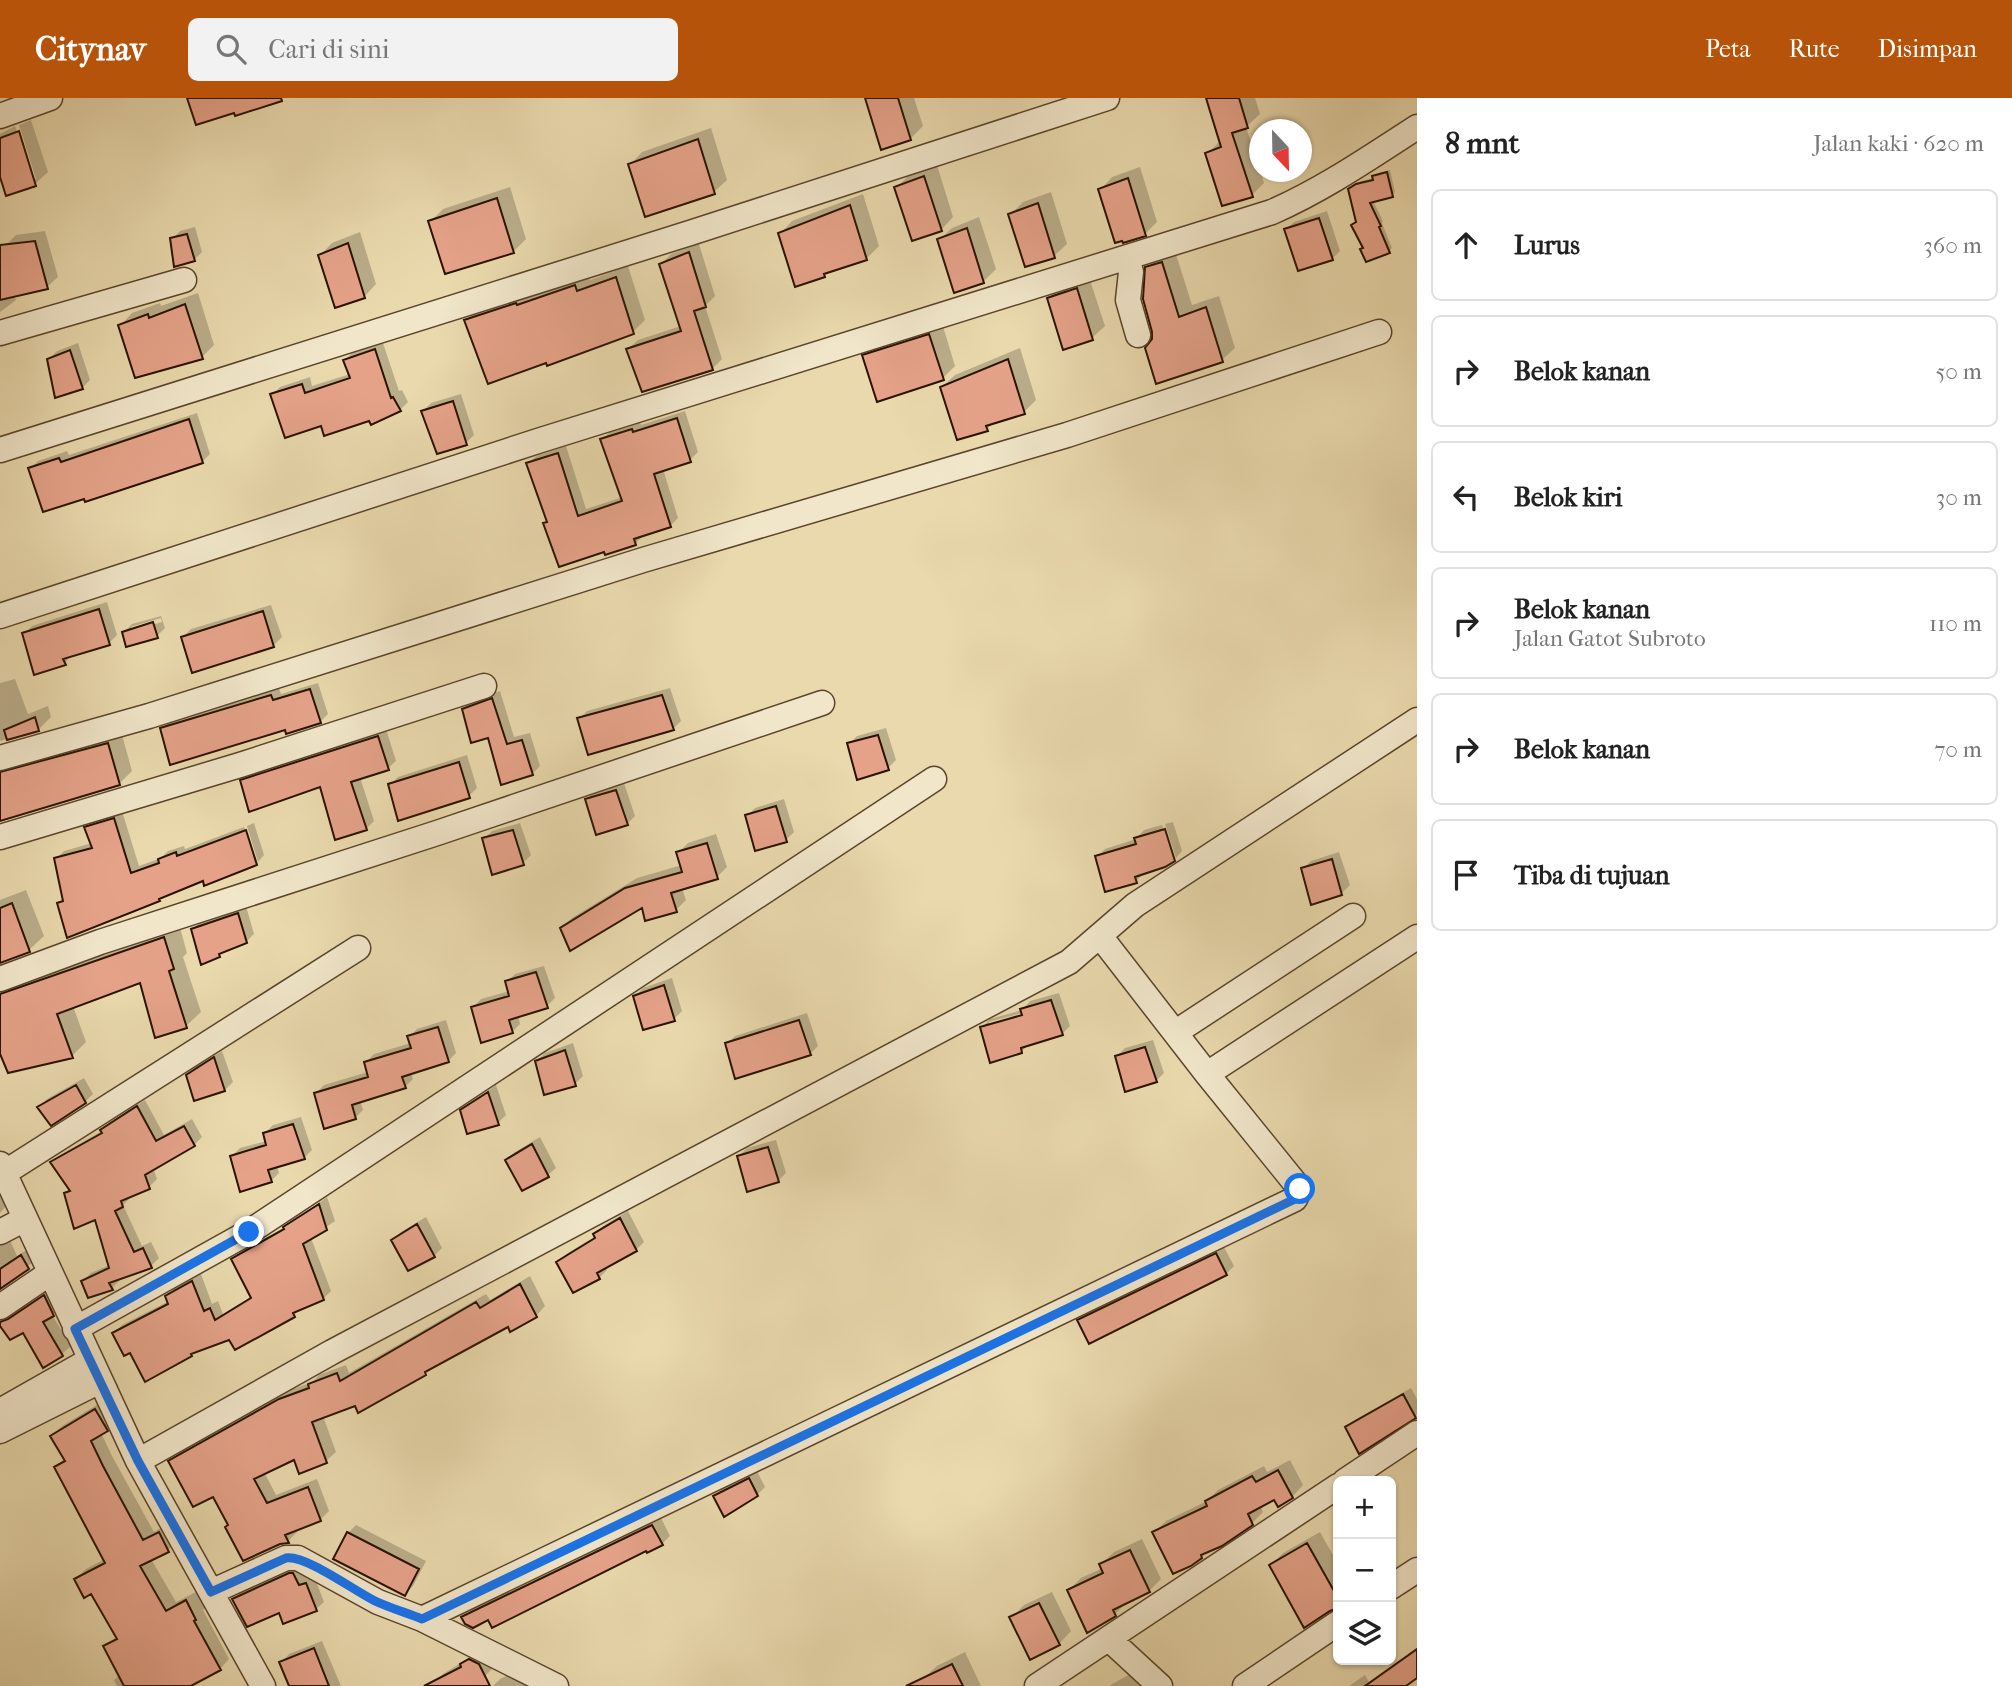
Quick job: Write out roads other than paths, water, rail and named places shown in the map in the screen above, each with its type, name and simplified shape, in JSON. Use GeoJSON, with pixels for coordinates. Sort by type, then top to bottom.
{"type":"FeatureCollection","features":[{"type":"Feature","properties":{"kind":"street"},"geometry":{"type":"LineString","coordinates":[[0,116],[50,98]]}},
{"type":"Feature","properties":{"kind":"street"},"geometry":{"type":"LineString","coordinates":[[0,450],[690,233],[1107,98]]}},
{"type":"Feature","properties":{"kind":"street"},"geometry":{"type":"LineString","coordinates":[[0,616],[541,440],[1272,212],[1309,195],[1417,127]]}},
{"type":"Feature","properties":{"kind":"street"},"geometry":{"type":"LineString","coordinates":[[1127,258],[1131,272],[1128,300],[1138,335]]}},
{"type":"Feature","properties":{"kind":"street"},"geometry":{"type":"LineString","coordinates":[[0,333],[184,280]]}},
{"type":"Feature","properties":{"kind":"street"},"geometry":{"type":"LineString","coordinates":[[0,758],[149,716],[643,560],[1066,435],[1379,332]]}},
{"type":"Feature","properties":{"kind":"street"},"geometry":{"type":"LineString","coordinates":[[0,837],[240,765],[485,687]]}},
{"type":"Feature","properties":{"kind":"street"},"geometry":{"type":"LineString","coordinates":[[0,979],[100,942],[450,829],[822,703]]}},
{"type":"Feature","properties":{"kind":"street"},"geometry":{"type":"LineString","coordinates":[[138,1461],[332,1352],[1031,983],[1079,955],[1135,905],[1417,720]]}},
{"type":"Feature","properties":{"kind":"street"},"geometry":{"type":"LineString","coordinates":[[75,1329],[249,1232],[934,779]]}},
{"type":"Feature","properties":{"kind":"street"},"geometry":{"type":"LineString","coordinates":[[1177,1032],[1353,916]]}},
{"type":"Feature","properties":{"kind":"street"},"geometry":{"type":"LineString","coordinates":[[422,1619],[1295,1199],[1300,1189],[1100,936]]}},
{"type":"Feature","properties":{"kind":"street"},"geometry":{"type":"LineString","coordinates":[[1207,1074],[1417,937]]}},
{"type":"Feature","properties":{"kind":"street"},"geometry":{"type":"LineString","coordinates":[[262,1686],[138,1461],[2,1168],[358,948]]}},
{"type":"Feature","properties":{"kind":"street"},"geometry":{"type":"LineString","coordinates":[[0,1233],[25,1219]]}},
{"type":"Feature","properties":{"kind":"street"},"geometry":{"type":"LineString","coordinates":[[0,1307],[50,1273]]}},
{"type":"Feature","properties":{"kind":"street"},"geometry":{"type":"LineString","coordinates":[[0,1411],[95,1371]]}},
{"type":"Feature","properties":{"kind":"street"},"geometry":{"type":"LineString","coordinates":[[0,1431],[95,1371]]}},
{"type":"Feature","properties":{"kind":"street"},"geometry":{"type":"LineString","coordinates":[[1352,1476],[1417,1433]]}},
{"type":"Feature","properties":{"kind":"street"},"geometry":{"type":"LineString","coordinates":[[1037,1686],[1333,1489]]}},
{"type":"Feature","properties":{"kind":"street"},"geometry":{"type":"LineString","coordinates":[[211,1592],[293,1557],[312,1564],[378,1602],[422,1619],[556,1686]]}},
{"type":"Feature","properties":{"kind":"street"},"geometry":{"type":"LineString","coordinates":[[1396,1584],[1417,1570]]}},
{"type":"Feature","properties":{"kind":"street"},"geometry":{"type":"LineString","coordinates":[[1245,1686],[1333,1626]]}},
{"type":"Feature","properties":{"kind":"street"},"geometry":{"type":"LineString","coordinates":[[1109,1639],[1160,1686]]}}]}
